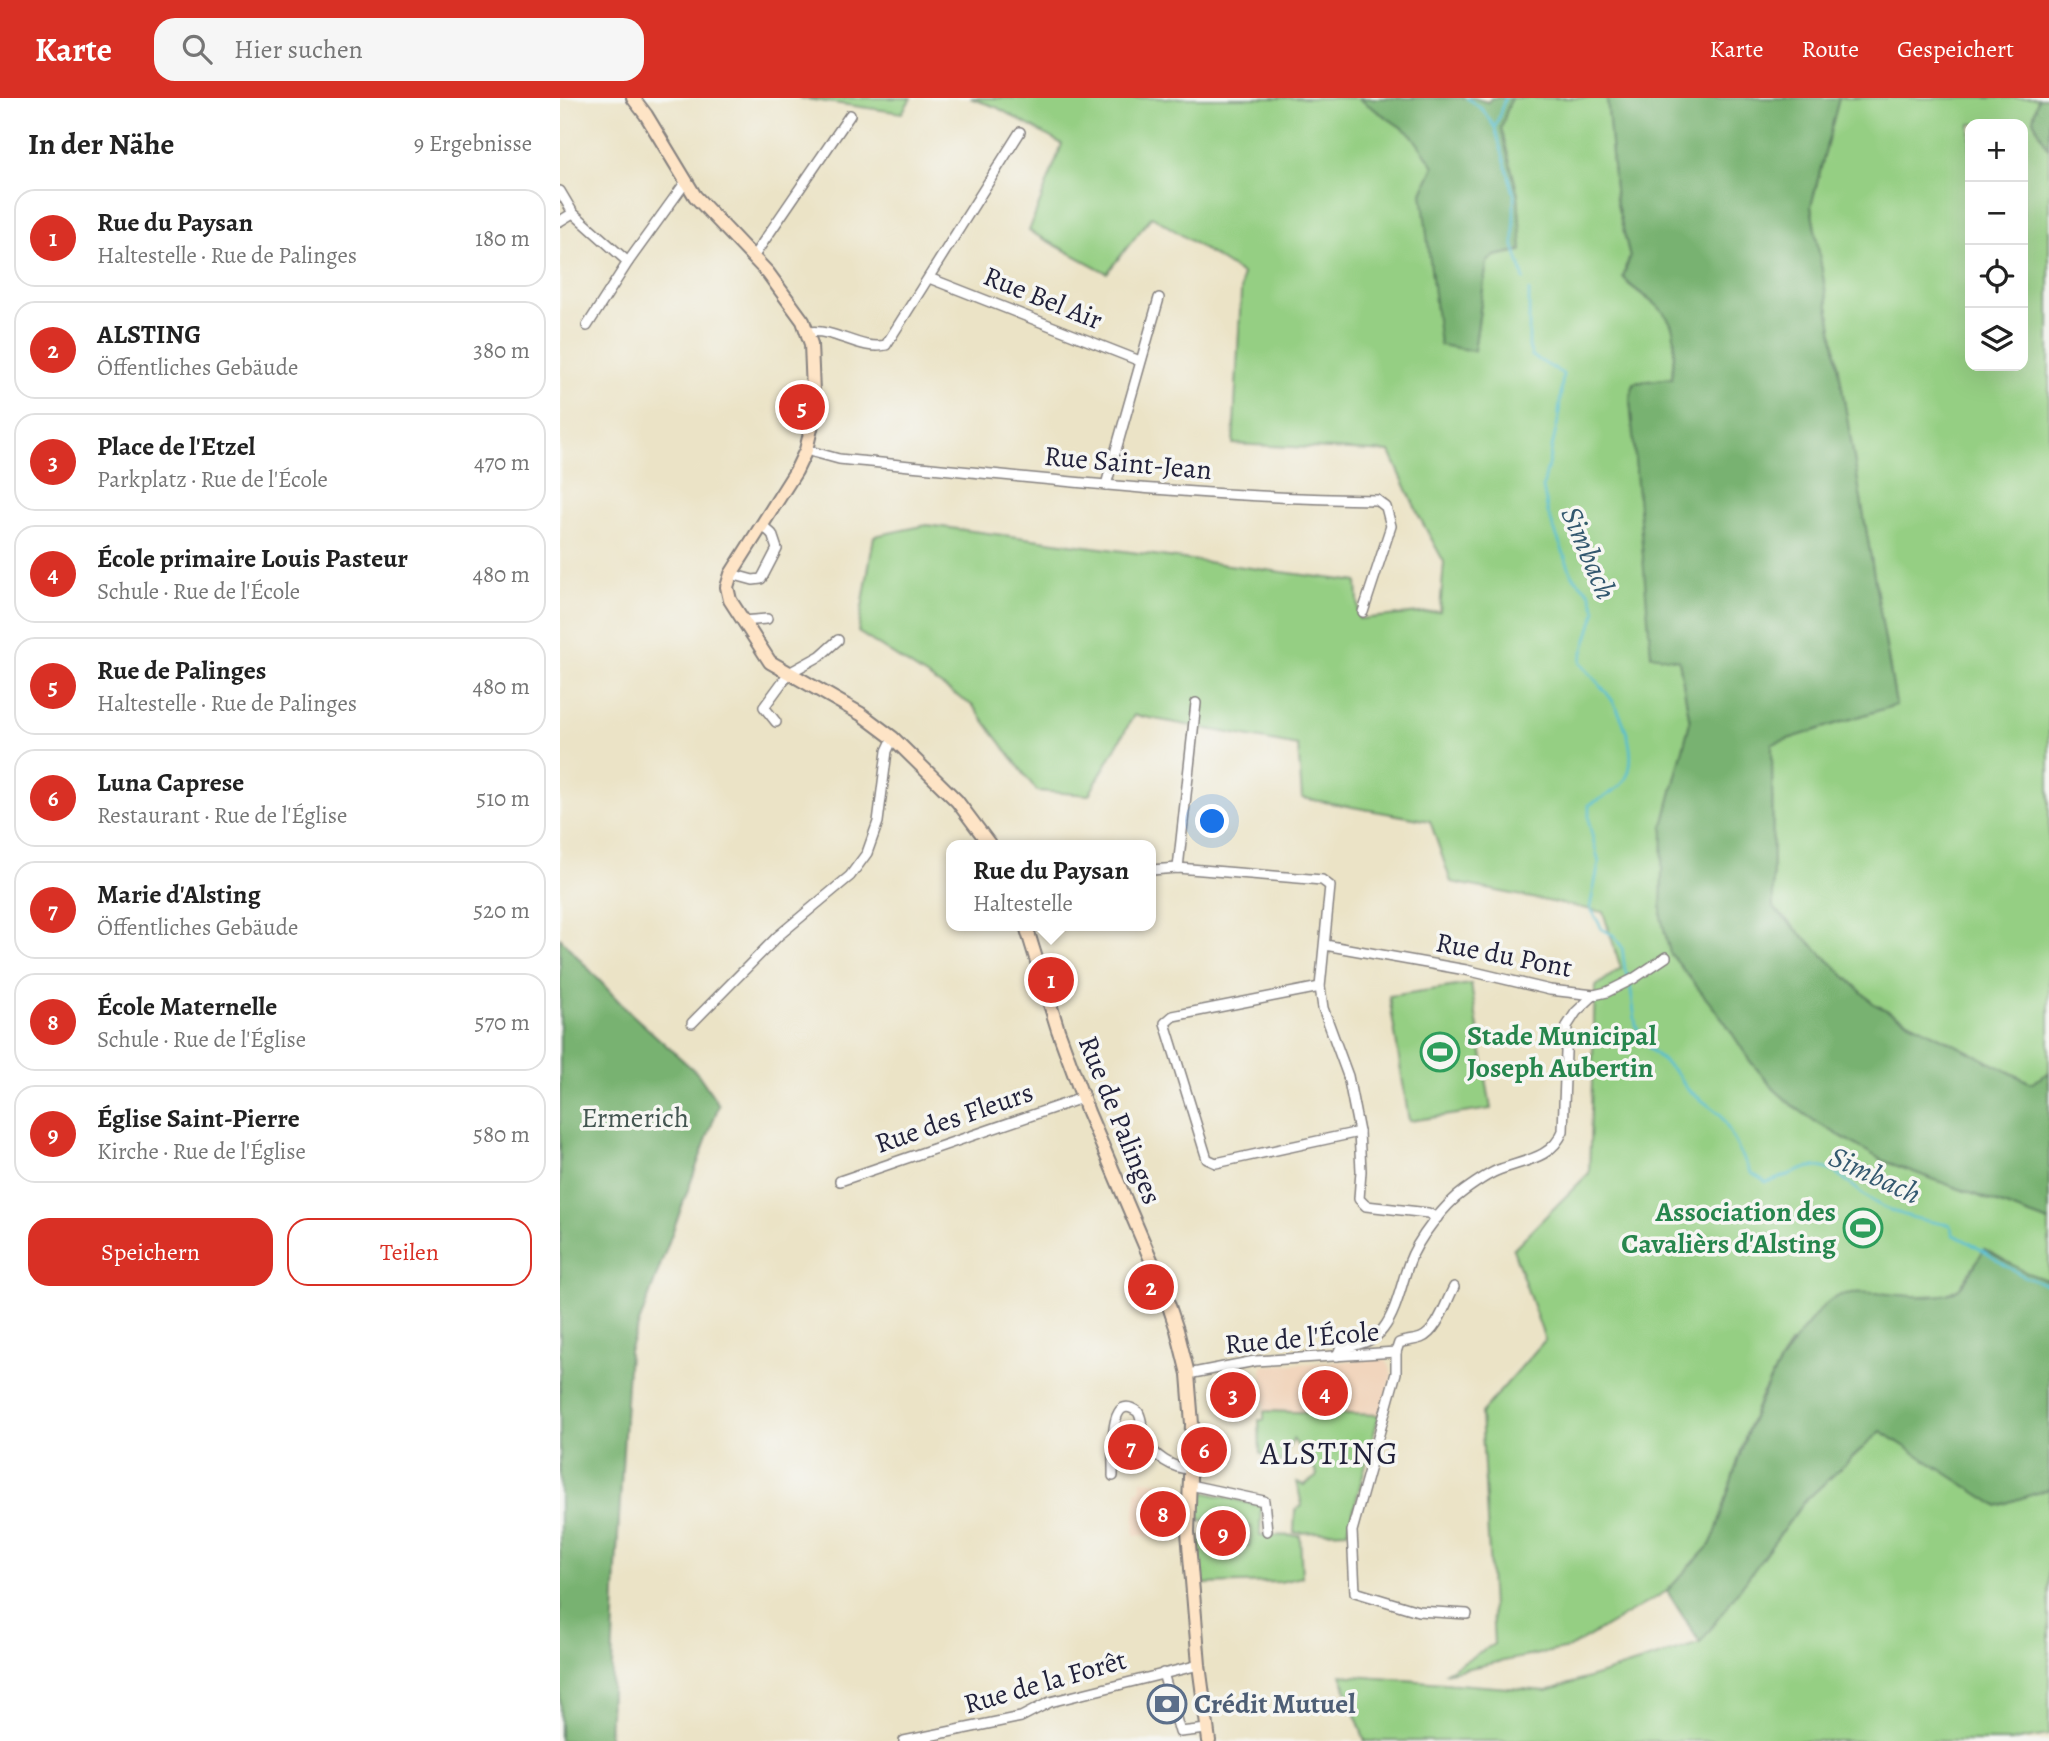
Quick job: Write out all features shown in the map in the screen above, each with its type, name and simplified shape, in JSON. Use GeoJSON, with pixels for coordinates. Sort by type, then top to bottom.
{"type":"FeatureCollection","features":[{"type":"Feature","properties":{"kind":"main road"},"geometry":{"type":"LineString","coordinates":[[633,98],[685,183],[753,257],[793,307],[808,332],[813,357],[814,416],[806,450],[731,574],[727,593],[765,656],[776,666],[861,714],[893,738],[957,801],[986,840]]}},
{"type":"Feature","properties":{"kind":"main road","name":"Rue de Palinges"},"geometry":{"type":"LineString","coordinates":[[1028,931],[1058,1030],[1083,1098],[1114,1178],[1163,1289],[1188,1374],[1192,1424],[1188,1532],[1208,1735]]}},
{"type":"Feature","properties":{"kind":"street"},"geometry":{"type":"LineString","coordinates":[[753,257],[850,115]]}},
{"type":"Feature","properties":{"kind":"street"},"geometry":{"type":"LineString","coordinates":[[808,332],[822,330],[877,347],[886,345],[1020,132]]}},
{"type":"Feature","properties":{"kind":"street"},"geometry":{"type":"LineString","coordinates":[[587,326],[628,262],[685,183]]}},
{"type":"Feature","properties":{"kind":"street"},"geometry":{"type":"LineString","coordinates":[[560,191],[573,213],[628,262]]}},
{"type":"Feature","properties":{"kind":"street"},"geometry":{"type":"LineString","coordinates":[[560,221],[573,213]]}},
{"type":"Feature","properties":{"kind":"street","name":"Rue Bel Air"},"geometry":{"type":"LineString","coordinates":[[929,278],[1140,361]]}},
{"type":"Feature","properties":{"kind":"street"},"geometry":{"type":"LineString","coordinates":[[1106,485],[1159,298]]}},
{"type":"Feature","properties":{"kind":"street","name":"Rue Saint-Jean"},"geometry":{"type":"LineString","coordinates":[[806,450],[839,459],[1106,485],[1296,499],[1377,500],[1386,507],[1391,526],[1363,612]]}},
{"type":"Feature","properties":{"kind":"street"},"geometry":{"type":"LineString","coordinates":[[731,574],[753,580],[763,576],[777,549],[772,534],[762,525]]}},
{"type":"Feature","properties":{"kind":"street"},"geometry":{"type":"LineString","coordinates":[[742,621],[767,619]]}},
{"type":"Feature","properties":{"kind":"street"},"geometry":{"type":"LineString","coordinates":[[776,722],[764,707],[789,673],[820,656],[838,640]]}},
{"type":"Feature","properties":{"kind":"street"},"geometry":{"type":"LineString","coordinates":[[1178,868],[1196,702]]}},
{"type":"Feature","properties":{"kind":"street"},"geometry":{"type":"LineString","coordinates":[[692,1023],[779,936],[850,876],[867,853],[878,822],[887,751],[893,738]]}},
{"type":"Feature","properties":{"kind":"street"},"geometry":{"type":"LineString","coordinates":[[1156,870],[1178,868],[1322,880],[1330,886],[1320,987],[1323,1007],[1348,1076],[1359,1132],[1359,1199],[1366,1206],[1429,1213],[1437,1217]]}},
{"type":"Feature","properties":{"kind":"street","name":"Rue du Pont"},"geometry":{"type":"LineString","coordinates":[[1325,946],[1466,970],[1550,990],[1594,995],[1630,981],[1666,957]]}},
{"type":"Feature","properties":{"kind":"street"},"geometry":{"type":"LineString","coordinates":[[1320,987],[1173,1016],[1165,1023],[1207,1159],[1216,1163],[1359,1132]]}},
{"type":"Feature","properties":{"kind":"street"},"geometry":{"type":"LineString","coordinates":[[1337,1356],[1340,1349],[1368,1341],[1383,1330],[1410,1260],[1437,1217],[1461,1192],[1499,1170],[1536,1159],[1558,1144],[1564,1118],[1567,1026],[1576,1012],[1594,995]]}},
{"type":"Feature","properties":{"kind":"street","name":"Rue des Fleurs"},"geometry":{"type":"LineString","coordinates":[[840,1181],[1083,1098]]}},
{"type":"Feature","properties":{"kind":"street"},"geometry":{"type":"LineString","coordinates":[[1396,1352],[1399,1343],[1421,1338],[1431,1332],[1454,1287]]}},
{"type":"Feature","properties":{"kind":"street","name":"Rue de l'École"},"geometry":{"type":"LineString","coordinates":[[1188,1374],[1255,1361],[1396,1352],[1396,1373],[1352,1531],[1355,1592],[1418,1611],[1467,1614]]}},
{"type":"Feature","properties":{"kind":"street"},"geometry":{"type":"LineString","coordinates":[[1114,1476],[1114,1422],[1117,1413],[1125,1407],[1138,1412],[1145,1438],[1154,1451],[1172,1465],[1191,1469]]}},
{"type":"Feature","properties":{"kind":"street"},"geometry":{"type":"LineString","coordinates":[[1190,1485],[1264,1502],[1267,1531]]}},
{"type":"Feature","properties":{"kind":"street","name":"Rue de la Forêt"},"geometry":{"type":"LineString","coordinates":[[904,1741],[1021,1717],[1050,1702],[1199,1665]]}},
{"type":"Feature","properties":{"kind":"street"},"geometry":{"type":"LineString","coordinates":[[1163,1673],[1180,1732],[1208,1735]]}},
{"type":"Feature","properties":{"kind":"shaded area"},"geometry":{"type":"Polygon","coordinates":[[[1385,1359],[1392,1376],[1379,1415],[1264,1411],[1262,1366],[1385,1359]]]}},
{"type":"Feature","properties":{"kind":"shaded area"},"geometry":{"type":"Polygon","coordinates":[[[1141,1480],[1178,1483],[1177,1538],[1134,1535],[1136,1491],[1140,1491],[1141,1480]]]}},
{"type":"Feature","properties":{"kind":"green space"},"geometry":{"type":"Polygon","coordinates":[[[799,98],[911,98],[902,113],[799,98]]]}},
{"type":"Feature","properties":{"kind":"green space"},"geometry":{"type":"Polygon","coordinates":[[[970,98],[1358,98],[1411,134],[1434,166],[1422,193],[1474,351],[1487,262],[1495,256],[1522,251],[1518,195],[1501,128],[1511,98],[1607,98],[1616,200],[1630,257],[1625,268],[1628,284],[1667,314],[1675,333],[1672,378],[1634,383],[1630,399],[1639,487],[1679,660],[1690,722],[1663,826],[1670,953],[1725,1022],[1750,1061],[1792,1105],[1884,1161],[2049,1222],[2049,1281],[2027,1273],[1985,1249],[1959,1288],[1945,1295],[1921,1296],[1790,1344],[1761,1396],[1747,1431],[1710,1545],[1667,1591],[1569,1648],[1444,1673],[1494,1644],[1481,1413],[1545,1340],[1513,1249],[1589,1173],[1595,987],[1621,968],[1603,912],[1451,882],[1430,821],[1302,798],[1298,746],[1134,715],[1089,795],[1037,791],[973,706],[858,632],[874,536],[927,525],[1357,582],[1359,619],[1440,611],[1444,562],[1420,518],[1390,452],[1233,444],[1242,274],[1152,216],[1107,273],[1029,231],[1062,144],[996,107],[970,98]]]}},
{"type":"Feature","properties":{"kind":"green space"},"geometry":{"type":"Polygon","coordinates":[[[1358,98],[1474,98],[1488,102],[1491,98],[1511,98],[1501,128],[1518,195],[1522,250],[1495,256],[1487,262],[1474,351],[1440,345],[1422,193],[1434,166],[1411,134],[1358,98]]]}},
{"type":"Feature","properties":{"kind":"green space"},"geometry":{"type":"Polygon","coordinates":[[[1607,98],[1839,98],[1811,206],[1896,705],[1772,744],[1773,907],[1874,1004],[2031,1083],[2049,1073],[2049,1222],[1884,1161],[1792,1105],[1750,1061],[1725,1022],[1670,953],[1661,917],[1663,826],[1690,722],[1679,660],[1651,655],[1630,399],[1634,383],[1672,378],[1675,343],[1667,316],[1623,277],[1630,257],[1616,200],[1607,98]]]}},
{"type":"Feature","properties":{"kind":"green space"},"geometry":{"type":"Polygon","coordinates":[[[1839,98],[2038,98],[2033,120],[2049,150],[2049,1073],[2031,1083],[1874,1004],[1773,908],[1772,744],[1896,704],[1811,206],[1839,98]]]}},
{"type":"Feature","properties":{"kind":"green space"},"geometry":{"type":"Polygon","coordinates":[[[2038,98],[2049,98],[2049,150],[2033,120],[2038,98]]]}},
{"type":"Feature","properties":{"kind":"green space","name":"Ermerich"},"geometry":{"type":"Polygon","coordinates":[[[560,938],[626,1009],[698,1074],[719,1105],[629,1351],[609,1741],[560,1741],[560,938]]]}},
{"type":"Feature","properties":{"kind":"green space","name":"Stade Municipal Joseph Aubertin"},"geometry":{"type":"Polygon","coordinates":[[[1471,984],[1491,1109],[1409,1121],[1389,996],[1471,984]]]}},
{"type":"Feature","properties":{"kind":"green space"},"geometry":{"type":"Polygon","coordinates":[[[1984,1249],[2027,1273],[2049,1281],[2049,1489],[1997,1506],[1881,1431],[1803,1503],[1700,1643],[1667,1591],[1710,1545],[1751,1422],[1775,1371],[1791,1346],[1821,1308],[1836,1297],[1849,1293],[1932,1296],[1958,1289],[1969,1276],[1984,1249]]]}},
{"type":"Feature","properties":{"kind":"green space"},"geometry":{"type":"Polygon","coordinates":[[[1264,1411],[1379,1415],[1348,1531],[1294,1533],[1295,1510],[1302,1506],[1297,1482],[1304,1485],[1317,1474],[1293,1439],[1281,1462],[1260,1453],[1259,1420],[1264,1420],[1264,1411]]]}},
{"type":"Feature","properties":{"kind":"green space"},"geometry":{"type":"Polygon","coordinates":[[[1881,1431],[1997,1506],[2049,1489],[2049,1735],[2013,1741],[1365,1741],[1341,1675],[1547,1691],[1700,1643],[1803,1503],[1881,1431]]]}},
{"type":"Feature","properties":{"kind":"green space"},"geometry":{"type":"Polygon","coordinates":[[[1196,1490],[1261,1506],[1260,1535],[1300,1536],[1302,1577],[1280,1582],[1201,1584],[1198,1562],[1195,1561],[1195,1540],[1249,1546],[1251,1527],[1194,1519],[1196,1490]]]}},
{"type":"Feature","properties":{"kind":"waterway","name":"Simbach"},"geometry":{"type":"LineString","coordinates":[[1467,98],[1483,110],[1495,128],[1514,194],[1514,246],[1524,279]]}},
{"type":"Feature","properties":{"kind":"waterway"},"geometry":{"type":"LineString","coordinates":[[1495,128],[1505,98]]}},
{"type":"Feature","properties":{"kind":"waterway","name":"Simbach"},"geometry":{"type":"LineString","coordinates":[[1529,291],[1529,347],[1532,356],[1563,374],[1558,421],[1543,487],[1548,513],[1572,575],[1590,593],[1596,610],[1580,662],[1612,700],[1626,730],[1631,753],[1628,775],[1622,784],[1589,805],[1589,823],[1599,863],[1590,907],[1602,929],[1613,935],[1622,947],[1625,970],[1629,978]]}},
{"type":"Feature","properties":{"kind":"waterway","name":"Simbach"},"geometry":{"type":"LineString","coordinates":[[1630,984],[1636,1026],[1649,1048],[1678,1075],[1686,1088],[1721,1115],[1751,1173],[1766,1182],[1806,1168],[1825,1168],[1877,1204],[1896,1213],[1950,1225],[1953,1235],[2025,1277],[2049,1285]]}},
{"type":"Feature","properties":{"kind":"place","name":"Rue de Palinges"},"geometry":{"type":"Point","coordinates":[802,407]}},
{"type":"Feature","properties":{"kind":"place","name":"Rue du Paysan"},"geometry":{"type":"Point","coordinates":[1051,980]}},
{"type":"Feature","properties":{"kind":"place","name":"Stade Municipal Joseph Aubertin"},"geometry":{"type":"Point","coordinates":[1440,1052]}},
{"type":"Feature","properties":{"kind":"place","name":"Association des Cavalièrs d'Alsting"},"geometry":{"type":"Point","coordinates":[1863,1228]}},
{"type":"Feature","properties":{"kind":"place","name":"ALSTING"},"geometry":{"type":"Point","coordinates":[1151,1287]}},
{"type":"Feature","properties":{"kind":"place","name":"École primaire Louis Pasteur"},"geometry":{"type":"Point","coordinates":[1325,1393]}},
{"type":"Feature","properties":{"kind":"place","name":"Place de l'Etzel"},"geometry":{"type":"Point","coordinates":[1233,1395]}},
{"type":"Feature","properties":{"kind":"place","name":"Marie d'Alsting"},"geometry":{"type":"Point","coordinates":[1131,1447]}},
{"type":"Feature","properties":{"kind":"place","name":"Luna Caprese"},"geometry":{"type":"Point","coordinates":[1204,1450]}},
{"type":"Feature","properties":{"kind":"place","name":"École Maternelle"},"geometry":{"type":"Point","coordinates":[1163,1514]}},
{"type":"Feature","properties":{"kind":"place","name":"Église Saint-Pierre"},"geometry":{"type":"Point","coordinates":[1223,1533]}},
{"type":"Feature","properties":{"kind":"place","name":"Crédit Mutuel"},"geometry":{"type":"Point","coordinates":[1167,1704]}},
{"type":"Feature","properties":{"kind":"district","name":"ALSTING"},"geometry":{"type":"Point","coordinates":[1330,1453]}}]}
